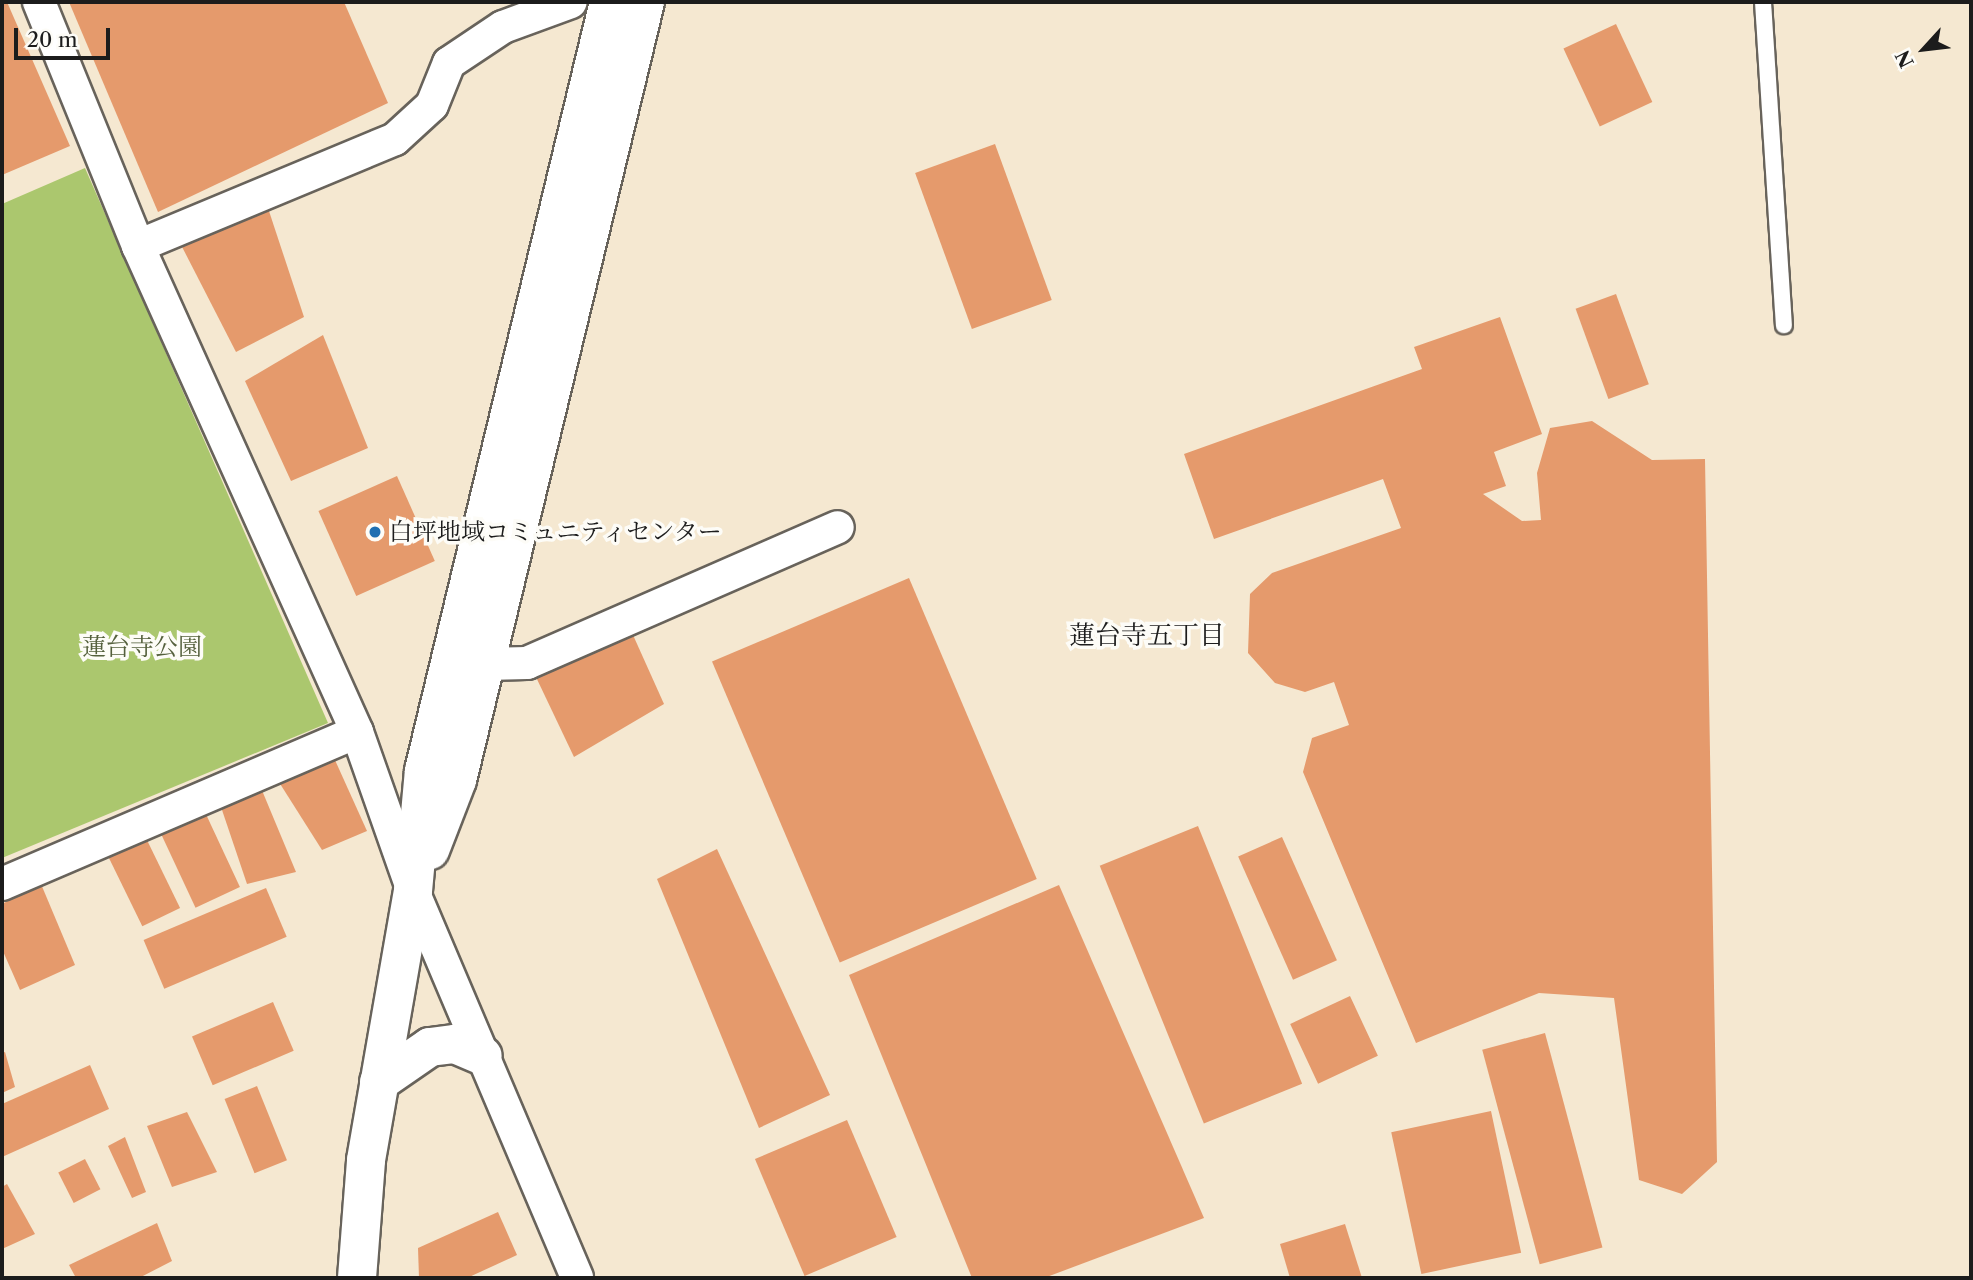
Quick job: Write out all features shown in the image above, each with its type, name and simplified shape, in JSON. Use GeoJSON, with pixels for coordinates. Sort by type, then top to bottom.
{"type":"FeatureCollection","features":[{"type":"Feature","properties":{"kind":"street"},"geometry":{"type":"LineString","coordinates":[[39,2],[138,246],[357,732],[414,891],[577,1278]]}},
{"type":"Feature","properties":{"kind":"street"},"geometry":{"type":"LineString","coordinates":[[138,246],[394,139],[432,105],[449,63],[503,27],[571,2]]}},
{"type":"Feature","properties":{"kind":"street"},"geometry":{"type":"LineString","coordinates":[[357,1278],[379,1082],[414,891],[424,771],[608,2]]}},
{"type":"Feature","properties":{"kind":"street"},"geometry":{"type":"LineString","coordinates":[[414,891],[457,780],[645,2]]}},
{"type":"Feature","properties":{"kind":"street"},"geometry":{"type":"LineString","coordinates":[[486,664],[527,663],[838,527]]}},
{"type":"Feature","properties":{"kind":"street"},"geometry":{"type":"LineString","coordinates":[[2,884],[357,732]]}},
{"type":"Feature","properties":{"kind":"street"},"geometry":{"type":"LineString","coordinates":[[379,1082],[430,1047],[455,1044],[483,1056]]}},
{"type":"Feature","properties":{"kind":"lane"},"geometry":{"type":"LineString","coordinates":[[1763,2],[1784,326]]}},
{"type":"Feature","properties":{"kind":"green space","name":"蓮台寺公園"},"geometry":{"type":"Polygon","coordinates":[[[85,168],[328,723],[2,858],[2,204],[85,168]]]}},
{"type":"Feature","properties":{"kind":"building"},"geometry":{"type":"Polygon","coordinates":[[[7,2],[70,146],[2,175],[2,3],[7,2]]]}},
{"type":"Feature","properties":{"kind":"building"},"geometry":{"type":"Polygon","coordinates":[[[69,2],[344,2],[388,103],[158,212],[69,2]]]}},
{"type":"Feature","properties":{"kind":"building"},"geometry":{"type":"Polygon","coordinates":[[[1616,24],[1652,102],[1600,126],[1563,49],[1616,24]]]}},
{"type":"Feature","properties":{"kind":"building"},"geometry":{"type":"Polygon","coordinates":[[[995,144],[1052,300],[972,329],[915,173],[995,144]]]}},
{"type":"Feature","properties":{"kind":"building"},"geometry":{"type":"Polygon","coordinates":[[[266,202],[304,317],[236,352],[178,239],[266,202]]]}},
{"type":"Feature","properties":{"kind":"building"},"geometry":{"type":"Polygon","coordinates":[[[1616,294],[1649,384],[1608,399],[1576,309],[1616,294]]]}},
{"type":"Feature","properties":{"kind":"building"},"geometry":{"type":"Polygon","coordinates":[[[1500,317],[1542,434],[1494,452],[1506,486],[1483,494],[1522,521],[1541,520],[1537,473],[1550,428],[1592,421],[1652,460],[1705,459],[1717,1162],[1682,1194],[1639,1180],[1614,998],[1539,993],[1416,1043],[1303,772],[1312,738],[1349,725],[1334,682],[1305,692],[1275,683],[1248,653],[1250,594],[1272,573],[1401,528],[1383,479],[1214,539],[1184,454],[1422,369],[1414,347],[1500,317]]]}},
{"type":"Feature","properties":{"kind":"building"},"geometry":{"type":"Polygon","coordinates":[[[323,335],[368,448],[291,481],[245,381],[323,335]]]}},
{"type":"Feature","properties":{"kind":"building","name":"白坪地域コミュニティセンター"},"geometry":{"type":"Polygon","coordinates":[[[397,476],[435,561],[356,596],[318,511],[397,476]]]}},
{"type":"Feature","properties":{"kind":"building"},"geometry":{"type":"Polygon","coordinates":[[[909,578],[1037,879],[840,963],[712,662],[909,578]]]}},
{"type":"Feature","properties":{"kind":"building"},"geometry":{"type":"Polygon","coordinates":[[[633,635],[664,704],[574,757],[535,675],[633,635]]]}},
{"type":"Feature","properties":{"kind":"building"},"geometry":{"type":"Polygon","coordinates":[[[330,749],[367,831],[322,850],[277,779],[330,749]]]}},
{"type":"Feature","properties":{"kind":"building"},"geometry":{"type":"Polygon","coordinates":[[[261,788],[296,872],[247,884],[221,807],[261,788]]]}},
{"type":"Feature","properties":{"kind":"building"},"geometry":{"type":"Polygon","coordinates":[[[204,810],[240,887],[196,908],[160,831],[204,810]]]}},
{"type":"Feature","properties":{"kind":"building"},"geometry":{"type":"Polygon","coordinates":[[[1198,826],[1302,1084],[1204,1123],[1100,866],[1198,826]]]}},
{"type":"Feature","properties":{"kind":"building"},"geometry":{"type":"Polygon","coordinates":[[[145,836],[180,908],[142,926],[107,854],[145,836]]]}},
{"type":"Feature","properties":{"kind":"building"},"geometry":{"type":"Polygon","coordinates":[[[1282,837],[1337,960],[1293,980],[1238,857],[1282,837]]]}},
{"type":"Feature","properties":{"kind":"building"},"geometry":{"type":"Polygon","coordinates":[[[717,849],[830,1095],[759,1128],[657,879],[717,849]]]}},
{"type":"Feature","properties":{"kind":"building"},"geometry":{"type":"Polygon","coordinates":[[[41,884],[75,965],[20,990],[2,949],[2,904],[41,884]]]}},
{"type":"Feature","properties":{"kind":"building"},"geometry":{"type":"Polygon","coordinates":[[[1059,885],[1204,1218],[1044,1278],[972,1278],[849,975],[1059,885]]]}},
{"type":"Feature","properties":{"kind":"building"},"geometry":{"type":"Polygon","coordinates":[[[266,888],[287,937],[164,989],[144,940],[266,888]]]}},
{"type":"Feature","properties":{"kind":"building"},"geometry":{"type":"Polygon","coordinates":[[[1350,996],[1378,1056],[1318,1084],[1290,1024],[1350,996]]]}},
{"type":"Feature","properties":{"kind":"building"},"geometry":{"type":"Polygon","coordinates":[[[273,1002],[294,1051],[213,1085],[192,1036],[273,1002]]]}},
{"type":"Feature","properties":{"kind":"building"},"geometry":{"type":"Polygon","coordinates":[[[1545,1033],[1602,1247],[1540,1264],[1482,1050],[1545,1033]]]}},
{"type":"Feature","properties":{"kind":"building"},"geometry":{"type":"Polygon","coordinates":[[[5,1052],[15,1087],[2,1093],[2,1053],[5,1052]]]}},
{"type":"Feature","properties":{"kind":"building"},"geometry":{"type":"Polygon","coordinates":[[[90,1065],[109,1109],[2,1157],[2,1104],[90,1065]]]}},
{"type":"Feature","properties":{"kind":"building"},"geometry":{"type":"Polygon","coordinates":[[[257,1086],[287,1160],[255,1173],[225,1099],[257,1086]]]}},
{"type":"Feature","properties":{"kind":"building"},"geometry":{"type":"Polygon","coordinates":[[[1491,1111],[1521,1253],[1421,1274],[1391,1132],[1491,1111]]]}},
{"type":"Feature","properties":{"kind":"building"},"geometry":{"type":"Polygon","coordinates":[[[187,1112],[217,1172],[172,1187],[147,1126],[187,1112]]]}},
{"type":"Feature","properties":{"kind":"building"},"geometry":{"type":"Polygon","coordinates":[[[847,1120],[897,1237],[805,1276],[755,1159],[847,1120]]]}},
{"type":"Feature","properties":{"kind":"building"},"geometry":{"type":"Polygon","coordinates":[[[125,1137],[146,1192],[132,1198],[108,1146],[125,1137]]]}},
{"type":"Feature","properties":{"kind":"building"},"geometry":{"type":"Polygon","coordinates":[[[85,1159],[100,1189],[74,1203],[58,1173],[85,1159]]]}},
{"type":"Feature","properties":{"kind":"building"},"geometry":{"type":"Polygon","coordinates":[[[7,1184],[35,1234],[2,1249],[2,1187],[7,1184]]]}},
{"type":"Feature","properties":{"kind":"building"},"geometry":{"type":"Polygon","coordinates":[[[498,1212],[517,1255],[467,1278],[419,1278],[418,1248],[498,1212]]]}},
{"type":"Feature","properties":{"kind":"building"},"geometry":{"type":"Polygon","coordinates":[[[157,1223],[172,1261],[139,1278],[76,1278],[69,1265],[157,1223]]]}},
{"type":"Feature","properties":{"kind":"building"},"geometry":{"type":"Polygon","coordinates":[[[1345,1224],[1362,1278],[1290,1278],[1280,1244],[1345,1224]]]}},
{"type":"Feature","properties":{"kind":"place","name":"白坪地域コミュニティセンター"},"geometry":{"type":"Point","coordinates":[375,532]}},
{"type":"Feature","properties":{"kind":"district","name":"蓮台寺五丁目"},"geometry":{"type":"Point","coordinates":[1147,636]}}]}
